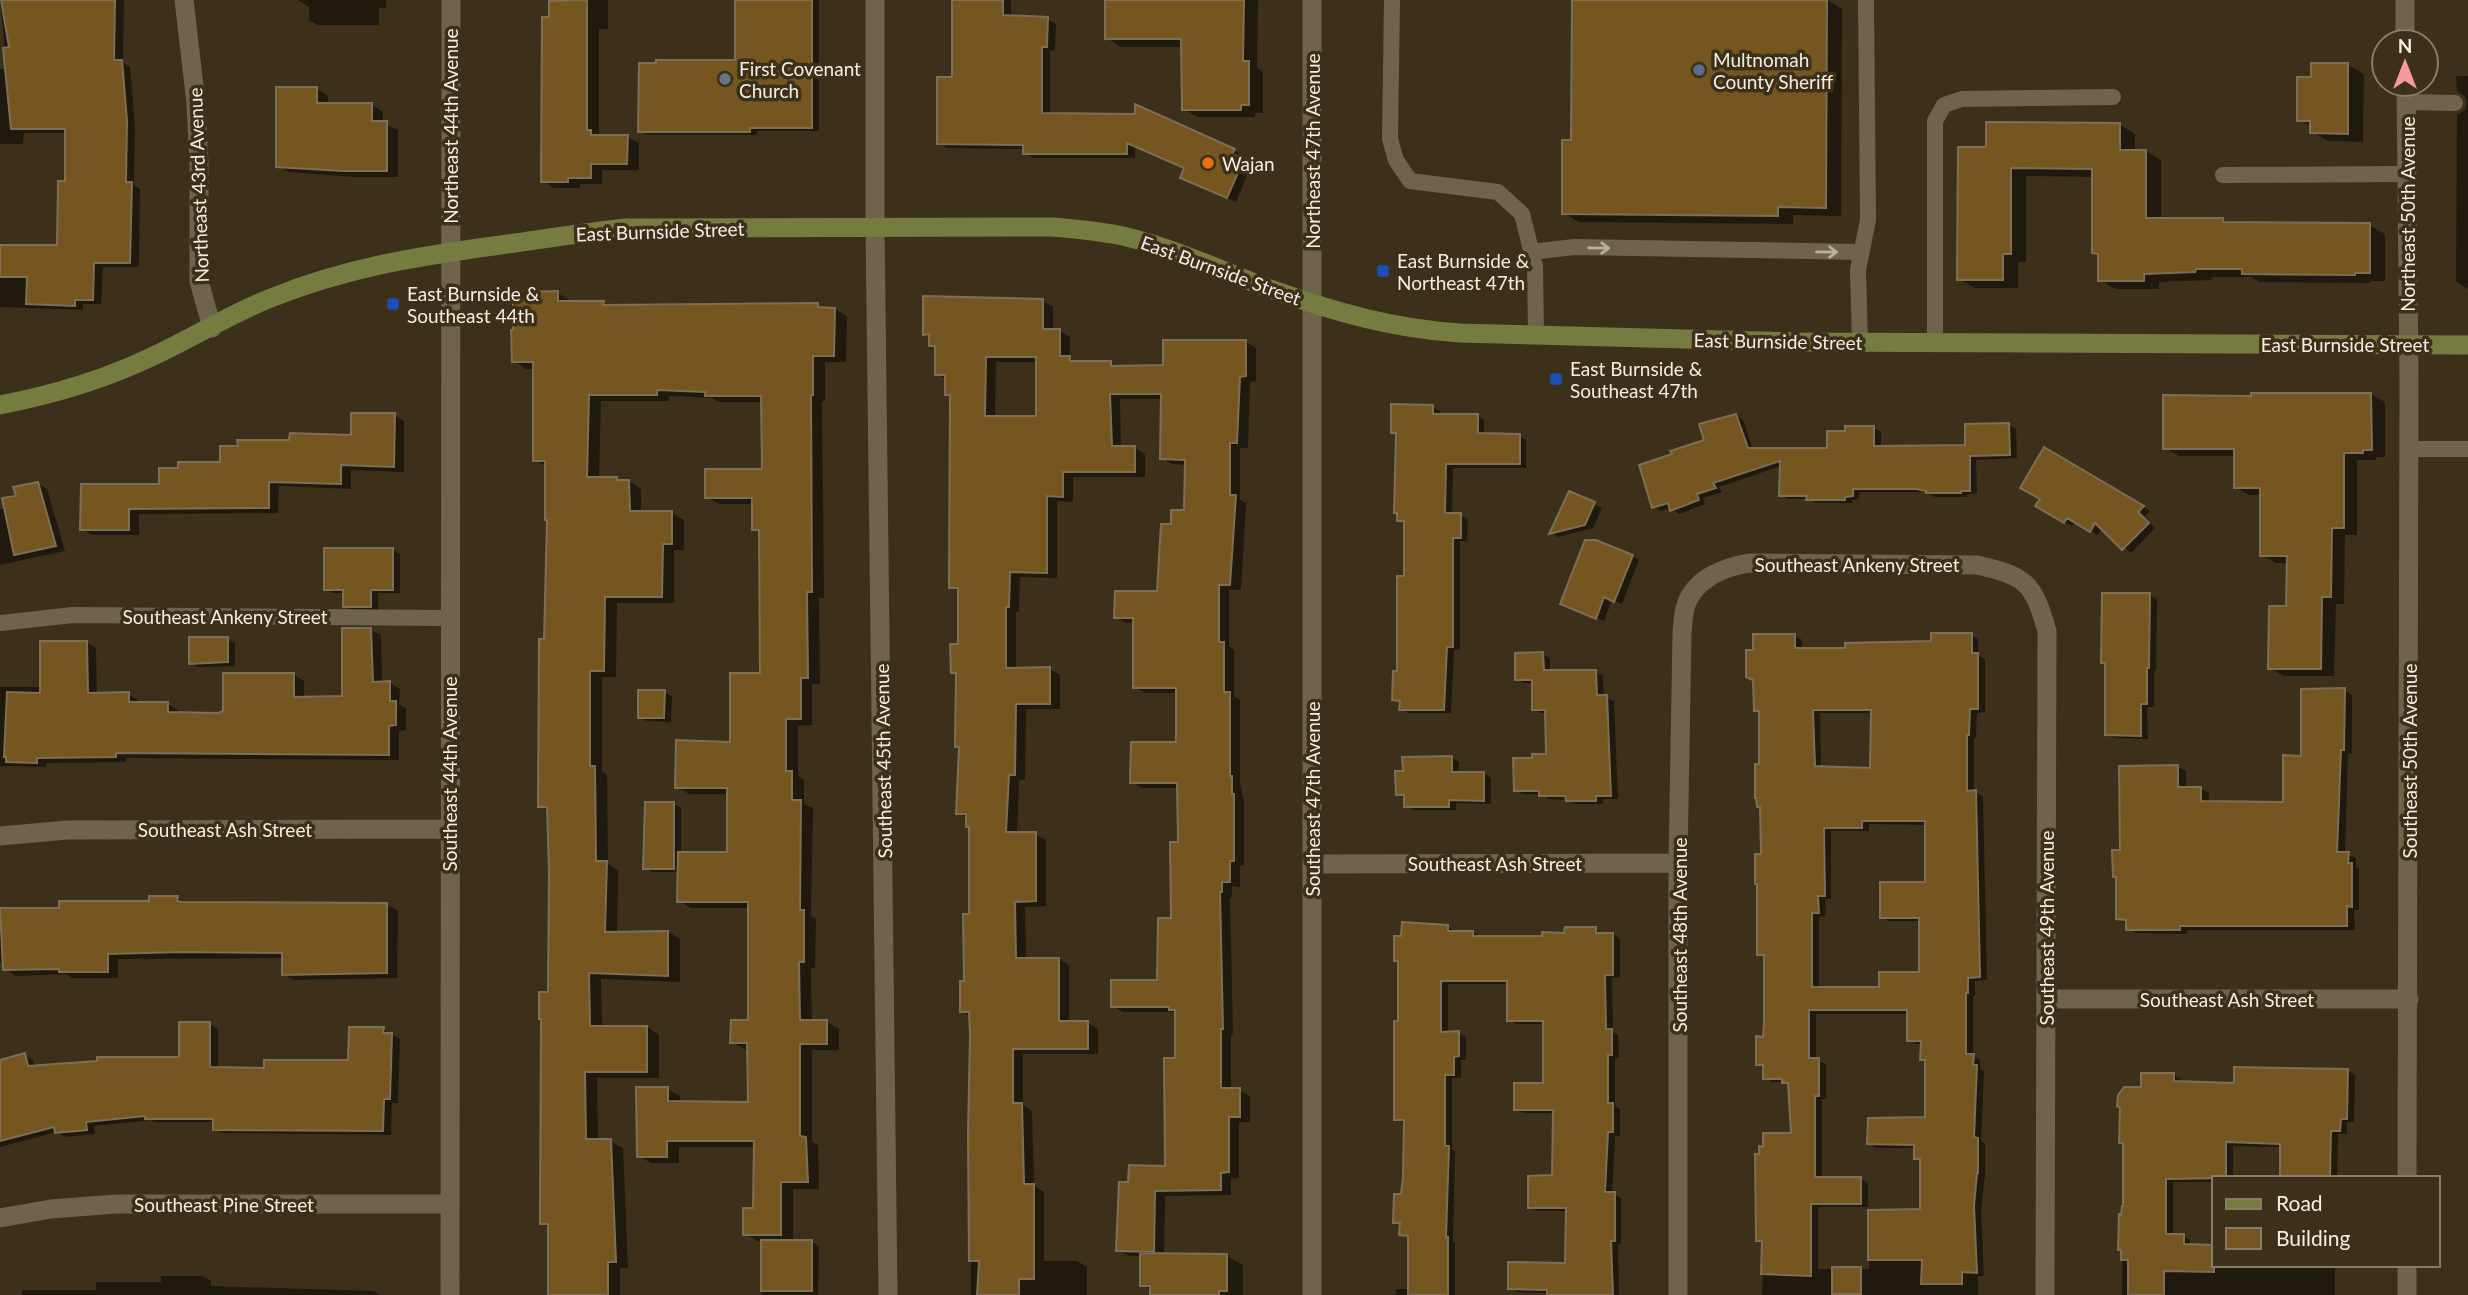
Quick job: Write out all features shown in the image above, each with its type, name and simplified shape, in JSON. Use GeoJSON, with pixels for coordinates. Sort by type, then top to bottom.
{"type":"FeatureCollection","features":[{"type":"Feature","properties":{"kind":"main road","name":"East Burnside Street"},"geometry":{"type":"LineString","coordinates":[[0,405],[64,390],[107,376],[269,299],[318,281],[398,260],[625,228],[1052,227],[1097,231],[1130,238],[1312,303],[1387,324],[1421,330],[1860,343],[2468,345]]}},
{"type":"Feature","properties":{"kind":"street","name":"Northeast 43rd Avenue"},"geometry":{"type":"LineString","coordinates":[[184,0],[197,127],[199,281],[212,328]]}},
{"type":"Feature","properties":{"kind":"street","name":"Northeast 44th Avenue"},"geometry":{"type":"LineString","coordinates":[[450,252],[451,0]]}},
{"type":"Feature","properties":{"kind":"street","name":"Southeast 45th Avenue"},"geometry":{"type":"LineString","coordinates":[[875,0],[875,226],[888,1295]]}},
{"type":"Feature","properties":{"kind":"street","name":"Northeast 47th Avenue"},"geometry":{"type":"LineString","coordinates":[[1312,0],[1312,303]]}},
{"type":"Feature","properties":{"kind":"street"},"geometry":{"type":"LineString","coordinates":[[2405,0],[2405,28]]}},
{"type":"Feature","properties":{"kind":"street","name":"Northeast 50th Avenue"},"geometry":{"type":"LineString","coordinates":[[2406,98],[2407,345]]}},
{"type":"Feature","properties":{"kind":"street","name":"Southeast 44th Avenue"},"geometry":{"type":"LineString","coordinates":[[450,252],[450,1295]]}},
{"type":"Feature","properties":{"kind":"street","name":"Southeast 47th Avenue"},"geometry":{"type":"LineString","coordinates":[[1312,303],[1312,1295]]}},
{"type":"Feature","properties":{"kind":"street","name":"Southeast 50th Avenue"},"geometry":{"type":"LineString","coordinates":[[2407,345],[2407,1176]]}},
{"type":"Feature","properties":{"kind":"street","name":"Southeast Ankeny Street"},"geometry":{"type":"LineString","coordinates":[[1704,580],[1726,567],[1749,563],[1977,565],[2012,573]]}},
{"type":"Feature","properties":{"kind":"street","name":"Southeast 49th Avenue"},"geometry":{"type":"LineString","coordinates":[[2012,573],[2026,584],[2039,605],[2047,631],[2045,1295]]}},
{"type":"Feature","properties":{"kind":"street","name":"Southeast 48th Avenue"},"geometry":{"type":"LineString","coordinates":[[1678,1295],[1678,863],[1682,633],[1687,603],[1704,580]]}},
{"type":"Feature","properties":{"kind":"street","name":"Southeast Ash Street"},"geometry":{"type":"LineString","coordinates":[[0,836],[67,830],[450,829]]}},
{"type":"Feature","properties":{"kind":"street","name":"Southeast Ash Street"},"geometry":{"type":"LineString","coordinates":[[1312,864],[1678,863]]}},
{"type":"Feature","properties":{"kind":"street","name":"Southeast Ash Street"},"geometry":{"type":"LineString","coordinates":[[2046,999],[2409,999]]}},
{"type":"Feature","properties":{"kind":"street","name":"Southeast Pine Street"},"geometry":{"type":"LineString","coordinates":[[0,1218],[51,1209],[116,1204],[450,1204]]}},
{"type":"Feature","properties":{"kind":"street"},"geometry":{"type":"LineString","coordinates":[[2407,1267],[2407,1295]]}},
{"type":"Feature","properties":{"kind":"lane"},"geometry":{"type":"LineString","coordinates":[[1392,0],[1390,139],[1396,160],[1410,181],[1498,192],[1522,214],[1535,266],[1536,335]]}},
{"type":"Feature","properties":{"kind":"lane"},"geometry":{"type":"LineString","coordinates":[[1860,343],[1858,270],[1868,220],[1866,0]]}},
{"type":"Feature","properties":{"kind":"lane"},"geometry":{"type":"LineString","coordinates":[[1935,343],[1935,121],[1944,105],[1962,99],[2113,97]]}},
{"type":"Feature","properties":{"kind":"lane"},"geometry":{"type":"LineString","coordinates":[[2430,98],[2455,103]]}},
{"type":"Feature","properties":{"kind":"lane"},"geometry":{"type":"LineString","coordinates":[[2223,175],[2406,174]]}},
{"type":"Feature","properties":{"kind":"lane"},"geometry":{"type":"LineString","coordinates":[[1531,252],[1574,247],[1861,252]]}},
{"type":"Feature","properties":{"kind":"lane"},"geometry":{"type":"LineString","coordinates":[[2409,449],[2468,449]]}},
{"type":"Feature","properties":{"kind":"lane","name":"Southeast Ankeny Street"},"geometry":{"type":"LineString","coordinates":[[0,623],[73,615],[450,618]]}},
{"type":"Feature","properties":{"kind":"building"},"geometry":{"type":"Polygon","coordinates":[[[1,0],[115,0],[114,60],[122,60],[127,121],[126,182],[132,182],[130,263],[94,263],[93,300],[75,300],[75,306],[26,304],[27,277],[0,277],[0,245],[57,245],[58,181],[65,181],[65,129],[11,129],[3,48],[9,47],[1,0]]]}},
{"type":"Feature","properties":{"kind":"building"},"geometry":{"type":"Polygon","coordinates":[[[587,0],[587,130],[591,130],[591,135],[628,135],[627,164],[591,164],[591,178],[568,178],[568,182],[541,182],[542,17],[549,17],[549,1],[587,0]]]}},
{"type":"Feature","properties":{"kind":"building","name":"First Covenant Church"},"geometry":{"type":"Polygon","coordinates":[[[735,0],[812,0],[812,128],[750,128],[750,132],[638,132],[639,63],[656,63],[656,60],[735,60],[735,0]]]}},
{"type":"Feature","properties":{"kind":"building"},"geometry":{"type":"Polygon","coordinates":[[[952,0],[1003,0],[1003,15],[1048,17],[1047,47],[1042,47],[1042,113],[1135,114],[1135,104],[1235,149],[1232,154],[1244,159],[1227,198],[1180,178],[1184,168],[1127,143],[1127,154],[1023,154],[1023,145],[937,144],[937,77],[952,77],[952,0]]]}},
{"type":"Feature","properties":{"kind":"building"},"geometry":{"type":"Polygon","coordinates":[[[1105,0],[1244,0],[1243,61],[1249,61],[1249,105],[1241,105],[1241,110],[1182,110],[1181,39],[1105,39],[1105,0]]]}},
{"type":"Feature","properties":{"kind":"building","name":"Multnomah County Sheriff"},"geometry":{"type":"Polygon","coordinates":[[[1572,0],[1827,0],[1826,208],[1778,207],[1778,216],[1562,214],[1562,140],[1571,140],[1572,0]]]}},
{"type":"Feature","properties":{"kind":"building"},"geometry":{"type":"Polygon","coordinates":[[[2311,63],[2348,63],[2348,134],[2310,133],[2310,121],[2297,121],[2297,77],[2311,77],[2311,63]]]}},
{"type":"Feature","properties":{"kind":"building"},"geometry":{"type":"Polygon","coordinates":[[[276,87],[317,87],[317,103],[372,103],[372,121],[387,121],[387,171],[276,167],[276,87]]]}},
{"type":"Feature","properties":{"kind":"building"},"geometry":{"type":"Polygon","coordinates":[[[1986,122],[2120,123],[2120,150],[2146,150],[2146,218],[2223,218],[2223,222],[2370,223],[2370,273],[2242,274],[2242,269],[2196,269],[2195,272],[2144,274],[2144,281],[2098,281],[2098,254],[2092,253],[2092,169],[2011,168],[2011,254],[2003,254],[2003,280],[1957,280],[1958,147],[1986,147],[1986,122]]]}},
{"type":"Feature","properties":{"kind":"building"},"geometry":{"type":"Polygon","coordinates":[[[558,291],[558,301],[604,301],[603,305],[818,303],[818,307],[835,308],[834,356],[813,356],[812,592],[807,592],[808,678],[801,678],[801,719],[786,719],[786,771],[792,771],[792,800],[801,800],[800,910],[804,910],[804,962],[799,962],[800,1020],[827,1020],[827,1044],[800,1044],[800,1136],[806,1137],[808,1182],[781,1182],[781,1235],[743,1235],[743,1208],[753,1208],[754,1141],[667,1141],[667,1157],[637,1157],[636,1087],[668,1087],[668,1101],[748,1102],[747,1043],[730,1043],[731,1020],[748,1020],[748,902],[677,902],[678,852],[727,852],[727,788],[675,788],[676,740],[730,742],[730,673],[760,673],[759,530],[752,530],[752,498],[705,498],[705,469],[762,469],[761,396],[705,396],[705,392],[657,390],[657,395],[589,395],[587,477],[617,477],[617,480],[629,480],[630,511],[672,511],[672,544],[663,544],[662,597],[605,597],[604,671],[590,671],[590,766],[595,766],[596,861],[607,861],[605,932],[668,931],[668,976],[589,973],[590,1026],[647,1026],[647,1072],[585,1072],[586,1139],[611,1139],[616,1262],[608,1262],[608,1295],[548,1295],[548,1224],[540,1224],[539,992],[548,992],[549,871],[547,807],[538,807],[539,639],[544,639],[547,520],[545,461],[533,461],[533,362],[512,362],[511,330],[513,298],[526,298],[526,292],[558,291]]]}},
{"type":"Feature","properties":{"kind":"building"},"geometry":{"type":"Polygon","coordinates":[[[923,296],[1043,299],[1043,329],[1060,329],[1060,356],[1070,356],[1070,361],[1111,361],[1111,366],[1163,365],[1163,340],[1246,340],[1246,376],[1240,377],[1237,443],[1230,443],[1230,495],[1236,495],[1230,585],[1219,585],[1219,642],[1224,642],[1224,692],[1230,692],[1230,776],[1234,794],[1234,861],[1230,861],[1230,882],[1222,882],[1220,892],[1223,1029],[1221,1088],[1240,1088],[1240,1117],[1229,1117],[1229,1172],[1221,1173],[1221,1190],[1155,1191],[1154,1252],[1116,1251],[1119,1182],[1128,1182],[1129,1165],[1165,1166],[1164,1058],[1175,1058],[1175,1010],[1169,1010],[1169,1007],[1111,1007],[1111,980],[1157,980],[1158,918],[1171,918],[1170,842],[1178,842],[1177,783],[1130,783],[1131,742],[1176,742],[1176,688],[1133,688],[1133,618],[1114,618],[1115,591],[1157,591],[1161,524],[1171,524],[1171,510],[1184,510],[1185,460],[1160,459],[1161,394],[1110,394],[1112,446],[1135,446],[1135,472],[1063,472],[1063,497],[1047,496],[1047,573],[1010,572],[1009,607],[1006,607],[1006,668],[1050,667],[1050,704],[1016,704],[1015,775],[1009,775],[1006,832],[1036,832],[1036,901],[1015,902],[1016,958],[1059,958],[1059,1021],[1088,1021],[1088,1049],[1013,1049],[1013,1103],[1022,1103],[1024,1184],[1034,1184],[1034,1279],[1019,1279],[1019,1295],[977,1295],[979,1261],[969,1261],[970,1035],[969,1012],[960,1012],[960,981],[964,981],[963,914],[969,914],[969,827],[966,827],[966,814],[956,814],[959,747],[955,747],[956,673],[951,673],[950,644],[958,644],[958,588],[949,588],[950,395],[945,395],[945,375],[935,375],[935,346],[929,346],[929,334],[923,335],[923,296]],[[986,357],[985,416],[1036,416],[1036,357],[986,357]]]}},
{"type":"Feature","properties":{"kind":"building"},"geometry":{"type":"Polygon","coordinates":[[[2251,393],[2371,393],[2372,450],[2344,453],[2344,528],[2332,528],[2331,597],[2322,597],[2321,669],[2268,669],[2269,606],[2286,606],[2287,556],[2260,556],[2260,488],[2234,488],[2234,449],[2163,449],[2163,395],[2251,396],[2251,393]]]}},
{"type":"Feature","properties":{"kind":"building"},"geometry":{"type":"Polygon","coordinates":[[[1391,404],[1433,405],[1433,414],[1478,414],[1478,433],[1520,434],[1520,464],[1446,464],[1445,513],[1461,513],[1461,538],[1453,538],[1453,647],[1447,647],[1444,710],[1399,710],[1400,701],[1392,700],[1393,671],[1397,671],[1397,576],[1404,576],[1404,521],[1397,521],[1397,513],[1394,513],[1396,433],[1391,433],[1391,404]]]}},
{"type":"Feature","properties":{"kind":"building"},"geometry":{"type":"Polygon","coordinates":[[[351,413],[395,413],[394,467],[341,465],[341,484],[269,482],[269,508],[129,509],[129,530],[80,530],[81,484],[159,484],[159,468],[178,468],[178,462],[220,462],[220,446],[238,446],[237,440],[289,440],[290,433],[351,435],[351,413]]]}},
{"type":"Feature","properties":{"kind":"building"},"geometry":{"type":"Polygon","coordinates":[[[1736,414],[1748,448],[1827,448],[1827,431],[1845,431],[1845,426],[1874,426],[1874,446],[1965,445],[1965,424],[2009,423],[2010,455],[1970,456],[1970,491],[1961,493],[1926,493],[1916,489],[1853,489],[1853,496],[1845,497],[1845,500],[1806,500],[1807,496],[1779,496],[1780,461],[1713,483],[1716,488],[1697,494],[1699,500],[1670,511],[1668,503],[1652,508],[1639,465],[1704,440],[1699,424],[1736,414]]]}},
{"type":"Feature","properties":{"kind":"building"},"geometry":{"type":"Polygon","coordinates":[[[2044,447],[2144,506],[2138,512],[2149,523],[2122,550],[2095,523],[2090,532],[2067,518],[2064,523],[2035,506],[2040,499],[2020,488],[2044,447]]]}},
{"type":"Feature","properties":{"kind":"building"},"geometry":{"type":"Polygon","coordinates":[[[38,482],[56,546],[14,555],[2,498],[16,496],[13,487],[38,482]]]}},
{"type":"Feature","properties":{"kind":"building"},"geometry":{"type":"Polygon","coordinates":[[[1569,491],[1595,502],[1585,525],[1549,534],[1569,491]]]}},
{"type":"Feature","properties":{"kind":"building"},"geometry":{"type":"Polygon","coordinates":[[[1585,540],[1596,540],[1633,555],[1614,602],[1604,597],[1596,619],[1560,604],[1585,540]]]}},
{"type":"Feature","properties":{"kind":"building"},"geometry":{"type":"Polygon","coordinates":[[[324,548],[393,548],[393,590],[371,590],[371,607],[343,607],[343,590],[324,590],[324,548]]]}},
{"type":"Feature","properties":{"kind":"building"},"geometry":{"type":"Polygon","coordinates":[[[2102,593],[2150,593],[2147,704],[2141,704],[2141,736],[2105,735],[2105,663],[2101,663],[2102,593]]]}},
{"type":"Feature","properties":{"kind":"building"},"geometry":{"type":"Polygon","coordinates":[[[342,628],[371,628],[373,682],[390,681],[390,701],[396,701],[396,725],[389,726],[389,755],[116,753],[116,757],[37,758],[37,763],[6,762],[4,757],[7,692],[40,693],[40,641],[87,641],[88,693],[129,692],[129,702],[168,702],[168,712],[218,713],[223,711],[223,673],[294,673],[294,697],[342,696],[342,628]]]}},
{"type":"Feature","properties":{"kind":"building"},"geometry":{"type":"Polygon","coordinates":[[[1931,633],[1972,633],[1972,653],[1978,653],[1978,709],[1970,709],[1967,735],[1967,791],[1976,790],[1980,977],[1968,978],[1966,993],[1966,1054],[1974,1054],[1973,1065],[1977,1065],[1974,1137],[1978,1138],[1978,1173],[1974,1206],[1977,1273],[1962,1272],[1962,1284],[1921,1284],[1922,1260],[1868,1260],[1868,1210],[1920,1209],[1920,1159],[1914,1159],[1914,1145],[1867,1144],[1868,1118],[1925,1117],[1925,1060],[1920,1060],[1921,1041],[1907,1041],[1907,1010],[1809,1010],[1809,1058],[1819,1058],[1819,1096],[1815,1096],[1815,1177],[1861,1177],[1861,1204],[1811,1204],[1811,1276],[1761,1274],[1762,1241],[1756,1241],[1755,1154],[1759,1154],[1759,1146],[1763,1147],[1763,1133],[1791,1133],[1788,1083],[1782,1083],[1782,1079],[1763,1079],[1763,1065],[1756,1065],[1756,1036],[1763,1037],[1764,1021],[1764,955],[1757,955],[1755,884],[1755,854],[1761,854],[1760,807],[1757,807],[1755,798],[1755,764],[1759,764],[1759,711],[1754,711],[1753,680],[1746,677],[1746,650],[1753,650],[1753,634],[1795,634],[1795,648],[1845,648],[1845,643],[1931,641],[1931,633]],[[1813,710],[1815,766],[1870,768],[1871,710],[1813,710]],[[1862,821],[1862,828],[1824,828],[1825,896],[1818,896],[1819,913],[1812,913],[1812,987],[1879,987],[1879,972],[1919,972],[1919,918],[1880,918],[1880,882],[1925,882],[1925,821],[1862,821]]]}},
{"type":"Feature","properties":{"kind":"building"},"geometry":{"type":"Polygon","coordinates":[[[189,637],[228,637],[228,662],[189,664],[189,637]]]}},
{"type":"Feature","properties":{"kind":"building"},"geometry":{"type":"Polygon","coordinates":[[[1543,652],[1544,670],[1596,670],[1597,695],[1607,695],[1611,796],[1596,796],[1596,801],[1566,801],[1565,796],[1539,796],[1539,791],[1514,791],[1513,758],[1532,758],[1532,754],[1546,754],[1545,710],[1532,710],[1532,680],[1515,680],[1515,653],[1543,652]]]}},
{"type":"Feature","properties":{"kind":"building"},"geometry":{"type":"Polygon","coordinates":[[[2345,688],[2337,852],[2349,852],[2348,863],[2352,863],[2352,907],[2347,906],[2347,926],[2180,926],[2180,930],[2126,930],[2126,920],[2116,919],[2116,877],[2113,877],[2112,850],[2120,850],[2119,766],[2178,765],[2178,787],[2201,787],[2201,801],[2283,802],[2283,755],[2301,756],[2301,689],[2345,688]]]}},
{"type":"Feature","properties":{"kind":"building"},"geometry":{"type":"Polygon","coordinates":[[[638,690],[665,690],[664,718],[638,718],[638,690]]]}},
{"type":"Feature","properties":{"kind":"building"},"geometry":{"type":"Polygon","coordinates":[[[1452,756],[1452,772],[1484,772],[1484,801],[1449,800],[1449,807],[1404,807],[1404,795],[1396,795],[1395,771],[1403,771],[1402,757],[1452,756]]]}},
{"type":"Feature","properties":{"kind":"building"},"geometry":{"type":"Polygon","coordinates":[[[645,802],[674,802],[674,869],[643,869],[645,802]]]}},
{"type":"Feature","properties":{"kind":"building"},"geometry":{"type":"Polygon","coordinates":[[[149,896],[178,896],[177,901],[182,902],[387,903],[387,973],[282,975],[282,953],[182,952],[108,954],[108,972],[3,970],[0,908],[59,908],[59,901],[149,901],[149,896]]]}},
{"type":"Feature","properties":{"kind":"building"},"geometry":{"type":"Polygon","coordinates":[[[1402,922],[1448,925],[1448,931],[1473,931],[1473,936],[1542,936],[1542,932],[1564,933],[1565,927],[1596,927],[1596,933],[1613,933],[1613,975],[1605,975],[1606,1029],[1612,1029],[1612,1055],[1608,1055],[1608,1103],[1613,1103],[1613,1132],[1608,1132],[1605,1192],[1615,1192],[1615,1241],[1611,1241],[1613,1295],[1547,1295],[1547,1290],[1508,1289],[1508,1262],[1565,1263],[1566,1208],[1528,1208],[1528,1176],[1552,1175],[1553,1110],[1514,1110],[1514,1083],[1543,1083],[1543,1021],[1507,1021],[1507,981],[1441,981],[1441,1032],[1459,1031],[1459,1056],[1454,1057],[1454,1075],[1445,1075],[1445,1146],[1449,1146],[1446,1237],[1448,1295],[1408,1295],[1408,1236],[1399,1235],[1400,1223],[1393,1223],[1394,1194],[1401,1194],[1403,1177],[1404,1120],[1394,1120],[1394,1021],[1398,1021],[1398,961],[1394,961],[1394,936],[1401,936],[1402,922]]]}},
{"type":"Feature","properties":{"kind":"building"},"geometry":{"type":"Polygon","coordinates":[[[179,1022],[210,1022],[210,1067],[264,1068],[264,1060],[348,1060],[349,1027],[384,1027],[383,1033],[392,1033],[390,1099],[384,1099],[383,1131],[213,1130],[213,1119],[145,1119],[145,1116],[86,1122],[87,1130],[55,1133],[54,1127],[0,1141],[0,1060],[25,1053],[28,1066],[97,1061],[97,1057],[179,1057],[179,1022]]]}},
{"type":"Feature","properties":{"kind":"building"},"geometry":{"type":"Polygon","coordinates":[[[2234,1067],[2348,1069],[2347,1119],[2341,1119],[2340,1131],[2331,1131],[2330,1176],[2280,1176],[2280,1144],[2226,1142],[2226,1176],[2166,1179],[2166,1234],[2184,1234],[2184,1244],[2212,1245],[2214,1272],[2164,1271],[2164,1295],[2128,1295],[2128,1260],[2121,1260],[2121,1250],[2118,1250],[2119,1214],[2121,1215],[2123,1206],[2123,1143],[2119,1143],[2118,1095],[2124,1087],[2141,1087],[2141,1073],[2174,1073],[2174,1081],[2234,1083],[2234,1067]]]}},
{"type":"Feature","properties":{"kind":"building"},"geometry":{"type":"Polygon","coordinates":[[[761,1240],[812,1240],[812,1291],[761,1291],[761,1240]]]}},
{"type":"Feature","properties":{"kind":"building"},"geometry":{"type":"Polygon","coordinates":[[[1140,1253],[1227,1254],[1227,1291],[1219,1291],[1219,1295],[1150,1295],[1150,1286],[1140,1286],[1140,1253]]]}},
{"type":"Feature","properties":{"kind":"building"},"geometry":{"type":"Polygon","coordinates":[[[1832,1267],[1861,1267],[1861,1294],[1832,1294],[1832,1267]]]}},
{"type":"Feature","properties":{"kind":"place","name":"Multnomah County Sheriff"},"geometry":{"type":"Point","coordinates":[1699,70]}},
{"type":"Feature","properties":{"kind":"place","name":"First Covenant Church"},"geometry":{"type":"Point","coordinates":[725,79]}},
{"type":"Feature","properties":{"kind":"place","name":"Wajan"},"geometry":{"type":"Point","coordinates":[1208,163]}},
{"type":"Feature","properties":{"kind":"place","name":"East Burnside & Northeast 47th"},"geometry":{"type":"Point","coordinates":[1383,271]}},
{"type":"Feature","properties":{"kind":"place","name":"East Burnside & Southeast 44th"},"geometry":{"type":"Point","coordinates":[393,304]}},
{"type":"Feature","properties":{"kind":"place","name":"East Burnside & Southeast 47th"},"geometry":{"type":"Point","coordinates":[1556,379]}}]}
